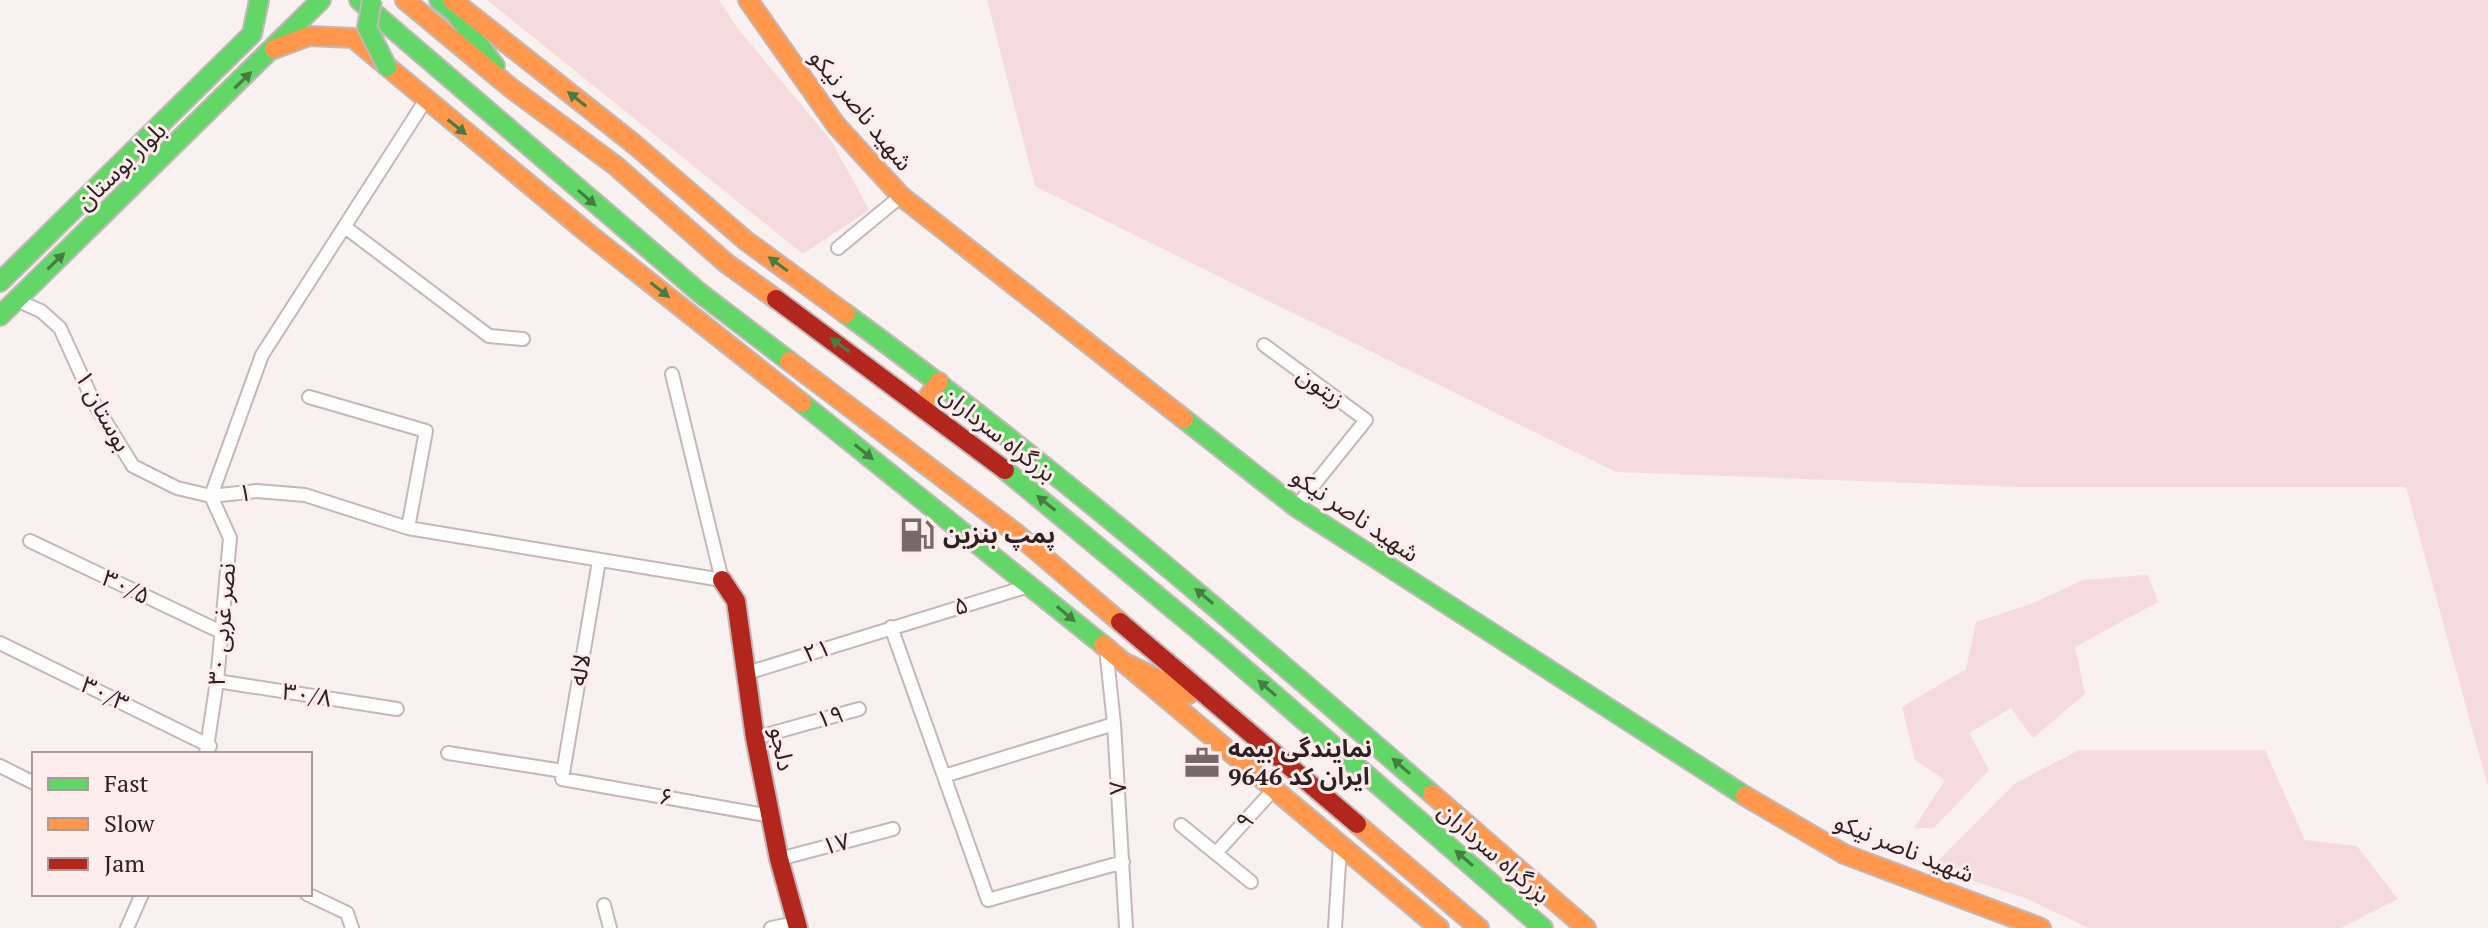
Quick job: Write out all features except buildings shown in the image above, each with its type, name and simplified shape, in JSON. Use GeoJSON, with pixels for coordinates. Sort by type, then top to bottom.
{"type":"FeatureCollection","features":[{"type":"Feature","properties":{"kind":"main road","name":"بلوار بوستان"},"geometry":{"type":"LineString","coordinates":[[0,282],[252,34],[258,17],[259,0]]}},
{"type":"Feature","properties":{"kind":"main road","name":"بلوار بوستان"},"geometry":{"type":"LineString","coordinates":[[0,316],[321,0]]}},
{"type":"Feature","properties":{"kind":"main road","name":"بزرگراه سرداران"},"geometry":{"type":"LineString","coordinates":[[359,0],[700,293],[1017,534],[1220,709],[1489,914],[1543,928]]}},
{"type":"Feature","properties":{"kind":"main road"},"geometry":{"type":"LineString","coordinates":[[372,0],[366,16],[368,35],[387,67]]}},
{"type":"Feature","properties":{"kind":"main road","name":"بزرگراه سرداران"},"geometry":{"type":"LineString","coordinates":[[405,0],[511,88],[616,166],[726,263],[922,405],[1212,640],[1489,914]]}},
{"type":"Feature","properties":{"kind":"main road"},"geometry":{"type":"LineString","coordinates":[[439,0],[455,13],[511,88]]}},
{"type":"Feature","properties":{"kind":"main road"},"geometry":{"type":"LineString","coordinates":[[452,0],[634,144],[745,240],[939,382],[1243,629],[1586,928]]}},
{"type":"Feature","properties":{"kind":"main road","name":"شهید ناصر نیکو"},"geometry":{"type":"LineString","coordinates":[[748,0],[836,125],[901,196],[1296,507],[1749,798],[1832,847],[1891,874],[2041,928]]}},
{"type":"Feature","properties":{"kind":"main road"},"geometry":{"type":"LineString","coordinates":[[274,49],[309,36],[353,38],[425,101],[1032,585],[1439,928]]}},
{"type":"Feature","properties":{"kind":"main road"},"geometry":{"type":"LineString","coordinates":[[922,405],[939,382]]}},
{"type":"Feature","properties":{"kind":"main road","name":"دلجو"},"geometry":{"type":"LineString","coordinates":[[722,580],[736,601],[755,738],[779,859],[797,926]]}},
{"type":"Feature","properties":{"kind":"main road"},"geometry":{"type":"LineString","coordinates":[[1123,662],[1220,709]]}},
{"type":"Feature","properties":{"kind":"street","name":"۱"},"geometry":{"type":"LineString","coordinates":[[425,101],[262,355],[211,496],[257,491],[305,495],[408,528],[722,580]]}},
{"type":"Feature","properties":{"kind":"street"},"geometry":{"type":"LineString","coordinates":[[838,248],[901,196]]}},
{"type":"Feature","properties":{"kind":"street"},"geometry":{"type":"LineString","coordinates":[[345,227],[489,336],[523,339]]}},
{"type":"Feature","properties":{"kind":"street","name":"بوستان ۱"},"geometry":{"type":"LineString","coordinates":[[16,300],[41,311],[60,328],[94,403],[133,466],[177,488],[211,496]]}},
{"type":"Feature","properties":{"kind":"street","name":"زیتون"},"geometry":{"type":"LineString","coordinates":[[1264,345],[1366,420],[1296,507]]}},
{"type":"Feature","properties":{"kind":"street"},"geometry":{"type":"LineString","coordinates":[[672,374],[722,580]]}},
{"type":"Feature","properties":{"kind":"street"},"geometry":{"type":"LineString","coordinates":[[309,397],[426,431],[408,528]]}},
{"type":"Feature","properties":{"kind":"street","name":"نصر غربی ۳۰"},"geometry":{"type":"LineString","coordinates":[[208,750],[230,538],[211,496]]}},
{"type":"Feature","properties":{"kind":"street","name":"۳۰/۵"},"geometry":{"type":"LineString","coordinates":[[30,541],[221,632]]}},
{"type":"Feature","properties":{"kind":"street","name":"لاله"},"geometry":{"type":"LineString","coordinates":[[562,775],[599,561]]}},
{"type":"Feature","properties":{"kind":"street","name":"۵"},"geometry":{"type":"LineString","coordinates":[[891,627],[1032,585]]}},
{"type":"Feature","properties":{"kind":"street"},"geometry":{"type":"LineString","coordinates":[[891,627],[988,900],[1123,862]]}},
{"type":"Feature","properties":{"kind":"street","name":"۲۱"},"geometry":{"type":"LineString","coordinates":[[744,674],[891,627]]}},
{"type":"Feature","properties":{"kind":"street","name":"۳۰/۳"},"geometry":{"type":"LineString","coordinates":[[0,643],[208,750]]}},
{"type":"Feature","properties":{"kind":"street","name":"۷"},"geometry":{"type":"LineString","coordinates":[[1106,648],[1114,724],[1126,928]]}},
{"type":"Feature","properties":{"kind":"street","name":"۳۰/۸"},"geometry":{"type":"LineString","coordinates":[[217,681],[397,709]]}},
{"type":"Feature","properties":{"kind":"street","name":"۱۹"},"geometry":{"type":"LineString","coordinates":[[755,738],[859,709]]}},
{"type":"Feature","properties":{"kind":"street"},"geometry":{"type":"LineString","coordinates":[[944,776],[1114,724]]}},
{"type":"Feature","properties":{"kind":"street","name":"۶"},"geometry":{"type":"LineString","coordinates":[[448,753],[771,816]]}},
{"type":"Feature","properties":{"kind":"street"},"geometry":{"type":"LineString","coordinates":[[0,766],[32,782]]}},
{"type":"Feature","properties":{"kind":"street","name":"۹"},"geometry":{"type":"LineString","coordinates":[[1216,853],[1274,789]]}},
{"type":"Feature","properties":{"kind":"street","name":"۹"},"geometry":{"type":"LineString","coordinates":[[1181,825],[1251,882]]}},
{"type":"Feature","properties":{"kind":"street","name":"۱۷"},"geometry":{"type":"LineString","coordinates":[[779,859],[893,829]]}},
{"type":"Feature","properties":{"kind":"street"},"geometry":{"type":"LineString","coordinates":[[1335,928],[1340,847]]}},
{"type":"Feature","properties":{"kind":"street"},"geometry":{"type":"LineString","coordinates":[[127,928],[141,896]]}},
{"type":"Feature","properties":{"kind":"street"},"geometry":{"type":"LineString","coordinates":[[311,896],[347,913],[352,928]]}},
{"type":"Feature","properties":{"kind":"street"},"geometry":{"type":"LineString","coordinates":[[604,905],[610,928]]}},
{"type":"Feature","properties":{"kind":"street"},"geometry":{"type":"LineString","coordinates":[[771,928],[797,926]]}},
{"type":"Feature","properties":{"kind":"shaded area"},"geometry":{"type":"Polygon","coordinates":[[[487,0],[719,0],[739,30],[832,142],[869,210],[803,254],[487,0]]]}},
{"type":"Feature","properties":{"kind":"shaded area"},"geometry":{"type":"Polygon","coordinates":[[[987,0],[2488,0],[2488,787],[2406,487],[2019,487],[1616,472],[1035,186],[987,0]]]}},
{"type":"Feature","properties":{"kind":"shaded area"},"geometry":{"type":"Polygon","coordinates":[[[2148,575],[2158,602],[2075,647],[2085,694],[2033,738],[2011,708],[1969,733],[1989,770],[1934,828],[1914,828],[1945,780],[1915,760],[1902,707],[1966,669],[1976,622],[2031,604],[2083,580],[2148,575]]]}},
{"type":"Feature","properties":{"kind":"shaded area"},"geometry":{"type":"Polygon","coordinates":[[[2079,750],[2265,750],[2305,840],[2357,846],[2398,899],[2341,928],[2089,928],[2025,898],[1932,867],[2014,784],[2079,750]]]}},
{"type":"Feature","properties":{"kind":"traffic: fast"},"geometry":{"type":"LineString","coordinates":[[0,282],[252,34],[259,0]]}},
{"type":"Feature","properties":{"kind":"traffic: fast"},"geometry":{"type":"LineString","coordinates":[[0,316],[321,0]]}},
{"type":"Feature","properties":{"kind":"traffic: fast"},"geometry":{"type":"LineString","coordinates":[[359,0],[700,293],[789,361]]}},
{"type":"Feature","properties":{"kind":"traffic: fast"},"geometry":{"type":"LineString","coordinates":[[372,0],[367,27],[387,67]]}},
{"type":"Feature","properties":{"kind":"traffic: fast"},"geometry":{"type":"LineString","coordinates":[[439,0],[455,13],[495,66]]}},
{"type":"Feature","properties":{"kind":"traffic: fast"},"geometry":{"type":"LineString","coordinates":[[846,314],[1071,488],[1432,794]]}},
{"type":"Feature","properties":{"kind":"traffic: fast"},"geometry":{"type":"LineString","coordinates":[[802,403],[1103,645]]}},
{"type":"Feature","properties":{"kind":"traffic: fast"},"geometry":{"type":"LineString","coordinates":[[1184,419],[1296,507],[1745,796]]}},
{"type":"Feature","properties":{"kind":"traffic: fast"},"geometry":{"type":"LineString","coordinates":[[1005,470],[1224,651],[1543,928]]}},
{"type":"Feature","properties":{"kind":"traffic: slow"},"geometry":{"type":"LineString","coordinates":[[405,0],[511,88],[616,166],[726,263],[776,299]]}},
{"type":"Feature","properties":{"kind":"traffic: slow"},"geometry":{"type":"LineString","coordinates":[[452,0],[634,144],[745,240],[846,314]]}},
{"type":"Feature","properties":{"kind":"traffic: slow"},"geometry":{"type":"LineString","coordinates":[[748,0],[836,125],[901,196],[1184,419]]}},
{"type":"Feature","properties":{"kind":"traffic: slow"},"geometry":{"type":"LineString","coordinates":[[274,49],[309,36],[353,38],[590,235],[802,403]]}},
{"type":"Feature","properties":{"kind":"traffic: slow"},"geometry":{"type":"LineString","coordinates":[[789,361],[1017,534],[1120,622]]}},
{"type":"Feature","properties":{"kind":"traffic: slow"},"geometry":{"type":"LineString","coordinates":[[922,405],[939,382]]}},
{"type":"Feature","properties":{"kind":"traffic: slow"},"geometry":{"type":"LineString","coordinates":[[1103,645],[1439,928]]}},
{"type":"Feature","properties":{"kind":"traffic: slow"},"geometry":{"type":"LineString","coordinates":[[1123,662],[1189,694]]}},
{"type":"Feature","properties":{"kind":"traffic: slow"},"geometry":{"type":"LineString","coordinates":[[1432,794],[1586,928]]}},
{"type":"Feature","properties":{"kind":"traffic: slow"},"geometry":{"type":"LineString","coordinates":[[1745,796],[1844,854],[2041,928]]}},
{"type":"Feature","properties":{"kind":"traffic: slow"},"geometry":{"type":"LineString","coordinates":[[1357,824],[1479,928]]}},
{"type":"Feature","properties":{"kind":"traffic: jam"},"geometry":{"type":"LineString","coordinates":[[776,299],[1005,470]]}},
{"type":"Feature","properties":{"kind":"traffic: jam"},"geometry":{"type":"LineString","coordinates":[[722,580],[736,601],[755,738],[779,859],[798,928]]}},
{"type":"Feature","properties":{"kind":"traffic: jam"},"geometry":{"type":"LineString","coordinates":[[1120,622],[1357,824]]}},
{"type":"Feature","properties":{"kind":"place","name":"پمپ بنزین"},"geometry":{"type":"Point","coordinates":[917,535]}},
{"type":"Feature","properties":{"kind":"place","name":"نمایندگی بیمه ایران کد 9646"},"geometry":{"type":"Point","coordinates":[1202,763]}}]}
